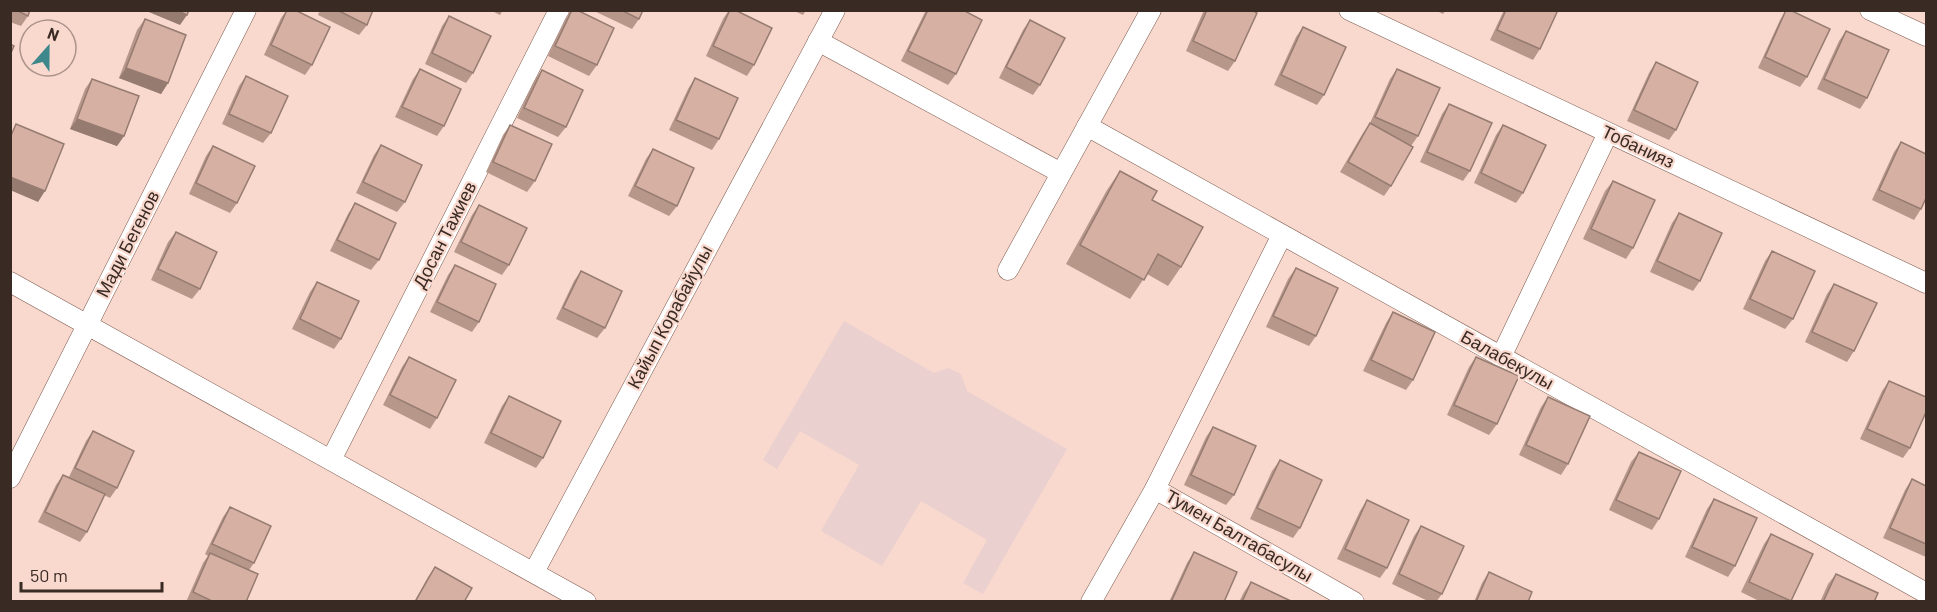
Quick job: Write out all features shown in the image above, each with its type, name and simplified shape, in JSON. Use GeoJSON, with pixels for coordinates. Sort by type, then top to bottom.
{"type":"FeatureCollection","features":[{"type":"Feature","properties":{"kind":"street","name":"Мади Бегенов"},"geometry":{"type":"LineString","coordinates":[[10,478],[246,10]]}},
{"type":"Feature","properties":{"kind":"street","name":"Досан Тажиев"},"geometry":{"type":"LineString","coordinates":[[331,460],[560,10]]}},
{"type":"Feature","properties":{"kind":"street","name":"Кайып Корабайулы"},"geometry":{"type":"LineString","coordinates":[[534,572],[835,10]]}},
{"type":"Feature","properties":{"kind":"street"},"geometry":{"type":"LineString","coordinates":[[1008,270],[1150,10]]}},
{"type":"Feature","properties":{"kind":"street","name":"Тобанияз"},"geometry":{"type":"LineString","coordinates":[[1349,10],[1926,283]]}},
{"type":"Feature","properties":{"kind":"street"},"geometry":{"type":"LineString","coordinates":[[1870,10],[1926,36]]}},
{"type":"Feature","properties":{"kind":"street"},"geometry":{"type":"LineString","coordinates":[[818,41],[1061,172]]}},
{"type":"Feature","properties":{"kind":"street","name":"Балабекулы"},"geometry":{"type":"LineString","coordinates":[[1087,126],[1926,593]]}},
{"type":"Feature","properties":{"kind":"street"},"geometry":{"type":"LineString","coordinates":[[1501,357],[1608,133]]}},
{"type":"Feature","properties":{"kind":"street"},"geometry":{"type":"LineString","coordinates":[[1091,602],[1155,489],[1282,235]]}},
{"type":"Feature","properties":{"kind":"street"},"geometry":{"type":"LineString","coordinates":[[10,282],[586,602]]}},
{"type":"Feature","properties":{"kind":"street","name":"Тумен Балтабасулы"},"geometry":{"type":"LineString","coordinates":[[1155,489],[1354,602]]}},
{"type":"Feature","properties":{"kind":"shaded area"},"geometry":{"type":"Polygon","coordinates":[[[844,321],[934,373],[948,368],[961,374],[967,391],[1067,449],[983,594],[963,583],[987,540],[921,501],[882,566],[821,531],[859,465],[800,431],[777,469],[763,460],[844,321]]]}},
{"type":"Feature","properties":{"kind":"building"},"geometry":{"type":"Polygon","coordinates":[[[16,10],[30,10],[28,16],[16,10]]]}},
{"type":"Feature","properties":{"kind":"building"},"geometry":{"type":"Polygon","coordinates":[[[176,10],[189,10],[187,15],[176,10]]]}},
{"type":"Feature","properties":{"kind":"building"},"geometry":{"type":"Polygon","coordinates":[[[287,10],[295,10],[330,27],[312,65],[271,45],[287,10]]]}},
{"type":"Feature","properties":{"kind":"building"},"geometry":{"type":"Polygon","coordinates":[[[337,10],[373,10],[367,25],[337,10]]]}},
{"type":"Feature","properties":{"kind":"building"},"geometry":{"type":"Polygon","coordinates":[[[572,10],[577,10],[614,28],[597,65],[555,46],[572,10]]]}},
{"type":"Feature","properties":{"kind":"building"},"geometry":{"type":"Polygon","coordinates":[[[621,10],[643,10],[639,19],[621,10]]]}},
{"type":"Feature","properties":{"kind":"building"},"geometry":{"type":"Polygon","coordinates":[[[730,10],[735,10],[772,28],[754,65],[713,46],[730,10]]]}},
{"type":"Feature","properties":{"kind":"building"},"geometry":{"type":"Polygon","coordinates":[[[928,10],[963,10],[982,20],[956,74],[908,51],[928,10]]]}},
{"type":"Feature","properties":{"kind":"building"},"geometry":{"type":"Polygon","coordinates":[[[1207,10],[1252,10],[1257,13],[1235,61],[1193,41],[1207,10]]]}},
{"type":"Feature","properties":{"kind":"building"},"geometry":{"type":"Polygon","coordinates":[[[1506,10],[1558,10],[1540,49],[1497,30],[1506,10]]]}},
{"type":"Feature","properties":{"kind":"building"},"geometry":{"type":"Polygon","coordinates":[[[1786,10],[1830,29],[1807,77],[1765,57],[1786,10]]]}},
{"type":"Feature","properties":{"kind":"building"},"geometry":{"type":"Polygon","coordinates":[[[449,16],[491,36],[473,73],[432,53],[449,16]]]}},
{"type":"Feature","properties":{"kind":"building"},"geometry":{"type":"Polygon","coordinates":[[[145,19],[186,35],[168,83],[126,68],[145,19]]]}},
{"type":"Feature","properties":{"kind":"building"},"geometry":{"type":"Polygon","coordinates":[[[1030,20],[1065,38],[1040,85],[1006,67],[1030,20]]]}},
{"type":"Feature","properties":{"kind":"building"},"geometry":{"type":"Polygon","coordinates":[[[1303,27],[1346,47],[1324,95],[1281,75],[1303,27]]]}},
{"type":"Feature","properties":{"kind":"building"},"geometry":{"type":"Polygon","coordinates":[[[1846,31],[1889,50],[1867,98],[1824,79],[1846,31]]]}},
{"type":"Feature","properties":{"kind":"building"},"geometry":{"type":"Polygon","coordinates":[[[1656,62],[1698,82],[1676,130],[1634,110],[1656,62]]]}},
{"type":"Feature","properties":{"kind":"building"},"geometry":{"type":"Polygon","coordinates":[[[420,69],[461,89],[444,126],[402,107],[420,69]]]}},
{"type":"Feature","properties":{"kind":"building"},"geometry":{"type":"Polygon","coordinates":[[[1397,69],[1440,88],[1418,136],[1375,117],[1397,69]]]}},
{"type":"Feature","properties":{"kind":"building"},"geometry":{"type":"Polygon","coordinates":[[[542,70],[583,90],[566,127],[524,108],[542,70]]]}},
{"type":"Feature","properties":{"kind":"building"},"geometry":{"type":"Polygon","coordinates":[[[246,76],[288,96],[271,133],[229,114],[246,76]]]}},
{"type":"Feature","properties":{"kind":"building"},"geometry":{"type":"Polygon","coordinates":[[[695,78],[738,98],[719,139],[676,120],[695,78]]]}},
{"type":"Feature","properties":{"kind":"building"},"geometry":{"type":"Polygon","coordinates":[[[92,79],[139,96],[124,136],[77,119],[92,79]]]}},
{"type":"Feature","properties":{"kind":"building"},"geometry":{"type":"Polygon","coordinates":[[[1449,104],[1492,123],[1470,171],[1427,152],[1449,104]]]}},
{"type":"Feature","properties":{"kind":"building"},"geometry":{"type":"Polygon","coordinates":[[[1370,123],[1413,147],[1391,186],[1348,162],[1370,123]]]}},
{"type":"Feature","properties":{"kind":"building"},"geometry":{"type":"Polygon","coordinates":[[[16,124],[64,144],[45,191],[10,177],[10,138],[16,124]]]}},
{"type":"Feature","properties":{"kind":"building"},"geometry":{"type":"Polygon","coordinates":[[[510,125],[552,144],[535,181],[493,162],[510,125]]]}},
{"type":"Feature","properties":{"kind":"building"},"geometry":{"type":"Polygon","coordinates":[[[1503,125],[1546,145],[1523,193],[1481,173],[1503,125]]]}},
{"type":"Feature","properties":{"kind":"building"},"geometry":{"type":"Polygon","coordinates":[[[1901,142],[1926,154],[1926,198],[1921,209],[1879,190],[1901,142]]]}},
{"type":"Feature","properties":{"kind":"building"},"geometry":{"type":"Polygon","coordinates":[[[381,145],[422,165],[405,202],[363,182],[381,145]]]}},
{"type":"Feature","properties":{"kind":"building"},"geometry":{"type":"Polygon","coordinates":[[[213,146],[255,166],[237,203],[196,183],[213,146]]]}},
{"type":"Feature","properties":{"kind":"building"},"geometry":{"type":"Polygon","coordinates":[[[653,149],[694,168],[677,206],[635,186],[653,149]]]}},
{"type":"Feature","properties":{"kind":"building"},"geometry":{"type":"Polygon","coordinates":[[[1120,171],[1157,191],[1152,200],[1203,227],[1181,267],[1158,254],[1144,280],[1080,245],[1120,171]]]}},
{"type":"Feature","properties":{"kind":"building"},"geometry":{"type":"Polygon","coordinates":[[[1613,181],[1655,200],[1633,248],[1591,229],[1613,181]]]}},
{"type":"Feature","properties":{"kind":"building"},"geometry":{"type":"Polygon","coordinates":[[[355,203],[396,223],[379,260],[337,240],[355,203]]]}},
{"type":"Feature","properties":{"kind":"building"},"geometry":{"type":"Polygon","coordinates":[[[479,205],[527,228],[509,265],[461,242],[479,205]]]}},
{"type":"Feature","properties":{"kind":"building"},"geometry":{"type":"Polygon","coordinates":[[[1679,213],[1722,233],[1700,281],[1657,261],[1679,213]]]}},
{"type":"Feature","properties":{"kind":"building"},"geometry":{"type":"Polygon","coordinates":[[[176,232],[217,252],[200,289],[158,269],[176,232]]]}},
{"type":"Feature","properties":{"kind":"building"},"geometry":{"type":"Polygon","coordinates":[[[1772,251],[1815,271],[1793,319],[1750,299],[1772,251]]]}},
{"type":"Feature","properties":{"kind":"building"},"geometry":{"type":"Polygon","coordinates":[[[455,265],[496,284],[479,322],[437,302],[455,265]]]}},
{"type":"Feature","properties":{"kind":"building"},"geometry":{"type":"Polygon","coordinates":[[[1296,268],[1338,288],[1316,336],[1273,316],[1296,268]]]}},
{"type":"Feature","properties":{"kind":"building"},"geometry":{"type":"Polygon","coordinates":[[[581,271],[622,291],[605,328],[563,308],[581,271]]]}},
{"type":"Feature","properties":{"kind":"building"},"geometry":{"type":"Polygon","coordinates":[[[317,282],[359,301],[341,339],[300,319],[317,282]]]}},
{"type":"Feature","properties":{"kind":"building"},"geometry":{"type":"Polygon","coordinates":[[[1834,284],[1877,303],[1854,351],[1812,332],[1834,284]]]}},
{"type":"Feature","properties":{"kind":"building"},"geometry":{"type":"Polygon","coordinates":[[[1393,312],[1435,332],[1413,380],[1371,360],[1393,312]]]}},
{"type":"Feature","properties":{"kind":"building"},"geometry":{"type":"Polygon","coordinates":[[[409,357],[456,380],[437,418],[390,395],[409,357]]]}},
{"type":"Feature","properties":{"kind":"building"},"geometry":{"type":"Polygon","coordinates":[[[1476,357],[1519,376],[1497,424],[1454,405],[1476,357]]]}},
{"type":"Feature","properties":{"kind":"building"},"geometry":{"type":"Polygon","coordinates":[[[1889,381],[1926,397],[1926,412],[1910,448],[1867,429],[1889,381]]]}},
{"type":"Feature","properties":{"kind":"building"},"geometry":{"type":"Polygon","coordinates":[[[509,396],[561,421],[543,458],[491,433],[509,396]]]}},
{"type":"Feature","properties":{"kind":"building"},"geometry":{"type":"Polygon","coordinates":[[[1548,397],[1590,416],[1568,464],[1526,445],[1548,397]]]}},
{"type":"Feature","properties":{"kind":"building"},"geometry":{"type":"Polygon","coordinates":[[[1213,427],[1256,446],[1234,495],[1191,475],[1213,427]]]}},
{"type":"Feature","properties":{"kind":"building"},"geometry":{"type":"Polygon","coordinates":[[[93,431],[134,451],[117,488],[75,468],[93,431]]]}},
{"type":"Feature","properties":{"kind":"building"},"geometry":{"type":"Polygon","coordinates":[[[1639,452],[1681,471],[1659,519],[1616,500],[1639,452]]]}},
{"type":"Feature","properties":{"kind":"building"},"geometry":{"type":"Polygon","coordinates":[[[1280,460],[1322,480],[1300,528],[1257,508],[1280,460]]]}},
{"type":"Feature","properties":{"kind":"building"},"geometry":{"type":"Polygon","coordinates":[[[63,475],[105,494],[87,532],[45,512],[63,475]]]}},
{"type":"Feature","properties":{"kind":"building"},"geometry":{"type":"Polygon","coordinates":[[[1912,479],[1926,486],[1926,544],[1890,528],[1912,479]]]}},
{"type":"Feature","properties":{"kind":"building"},"geometry":{"type":"Polygon","coordinates":[[[1714,499],[1757,518],[1735,566],[1692,547],[1714,499]]]}},
{"type":"Feature","properties":{"kind":"building"},"geometry":{"type":"Polygon","coordinates":[[[1367,500],[1409,520],[1387,568],[1345,549],[1367,500]]]}},
{"type":"Feature","properties":{"kind":"building"},"geometry":{"type":"Polygon","coordinates":[[[230,507],[271,526],[254,563],[212,544],[230,507]]]}},
{"type":"Feature","properties":{"kind":"building"},"geometry":{"type":"Polygon","coordinates":[[[1421,526],[1464,546],[1442,594],[1399,574],[1421,526]]]}},
{"type":"Feature","properties":{"kind":"building"},"geometry":{"type":"Polygon","coordinates":[[[1771,534],[1813,554],[1791,601],[1749,582],[1771,534]]]}},
{"type":"Feature","properties":{"kind":"building"},"geometry":{"type":"Polygon","coordinates":[[[1194,552],[1237,572],[1224,602],[1175,602],[1172,600],[1194,552]]]}},
{"type":"Feature","properties":{"kind":"building"},"geometry":{"type":"Polygon","coordinates":[[[210,553],[258,574],[246,602],[214,602],[193,592],[210,553]]]}},
{"type":"Feature","properties":{"kind":"building"},"geometry":{"type":"Polygon","coordinates":[[[435,567],[472,588],[464,602],[415,602],[435,567]]]}},
{"type":"Feature","properties":{"kind":"building"},"geometry":{"type":"Polygon","coordinates":[[[1489,572],[1532,592],[1528,602],[1476,602],[1489,572]]]}},
{"type":"Feature","properties":{"kind":"building"},"geometry":{"type":"Polygon","coordinates":[[[1836,574],[1878,593],[1874,602],[1823,602],[1836,574]]]}},
{"type":"Feature","properties":{"kind":"building"},"geometry":{"type":"Polygon","coordinates":[[[1251,582],[1293,602],[1242,602],[1251,582]]]}}]}
